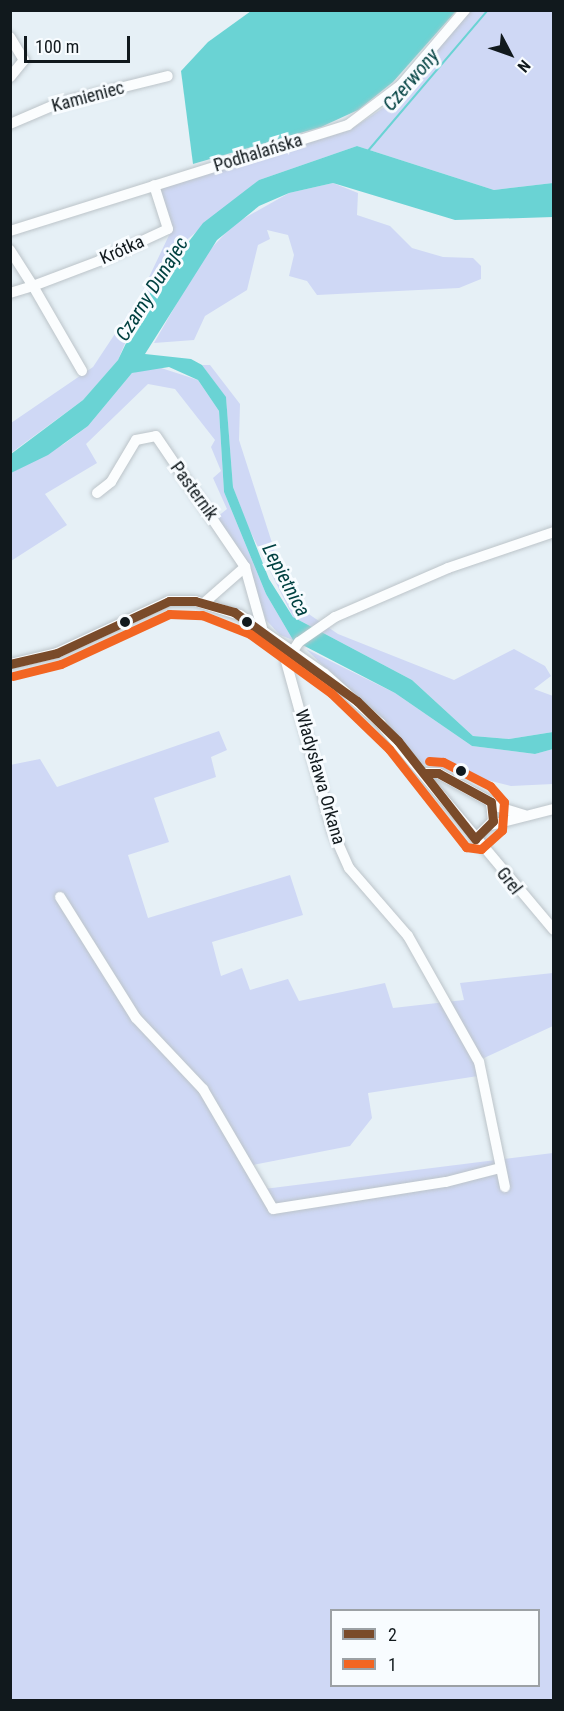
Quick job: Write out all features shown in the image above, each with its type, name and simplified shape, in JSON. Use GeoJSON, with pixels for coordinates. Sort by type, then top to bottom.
{"type":"FeatureCollection","features":[{"type":"Feature","properties":{"kind":"street","name":"Podhalańska"},"geometry":{"type":"LineString","coordinates":[[10,231],[348,125],[401,85],[465,10]]}},
{"type":"Feature","properties":{"kind":"street"},"geometry":{"type":"LineString","coordinates":[[10,37],[24,60],[10,78]]}},
{"type":"Feature","properties":{"kind":"street","name":"Kamieniec"},"geometry":{"type":"LineString","coordinates":[[10,124],[58,103],[168,76]]}},
{"type":"Feature","properties":{"kind":"street","name":"Krótka"},"geometry":{"type":"LineString","coordinates":[[10,293],[33,286],[168,229],[154,185]]}},
{"type":"Feature","properties":{"kind":"street"},"geometry":{"type":"LineString","coordinates":[[10,250],[82,371]]}},
{"type":"Feature","properties":{"kind":"street","name":"Pasternik"},"geometry":{"type":"LineString","coordinates":[[97,493],[111,482],[136,440],[156,436],[244,567],[262,628]]}},
{"type":"Feature","properties":{"kind":"street"},"geometry":{"type":"LineString","coordinates":[[295,648],[323,625],[448,568],[554,532]]}},
{"type":"Feature","properties":{"kind":"street"},"geometry":{"type":"LineString","coordinates":[[10,664],[66,649],[166,602],[204,603],[244,567]]}},
{"type":"Feature","properties":{"kind":"street","name":"Grel"},"geometry":{"type":"LineString","coordinates":[[204,603],[262,628],[295,648],[357,701],[424,773],[475,838],[554,930]]}},
{"type":"Feature","properties":{"kind":"street","name":"Władysława Orkana"},"geometry":{"type":"LineString","coordinates":[[295,648],[287,669],[333,832],[349,868],[408,936],[459,1020],[479,1062],[505,1187]]}},
{"type":"Feature","properties":{"kind":"street"},"geometry":{"type":"LineString","coordinates":[[424,773],[438,773],[492,805],[524,816]]}},
{"type":"Feature","properties":{"kind":"street"},"geometry":{"type":"LineString","coordinates":[[491,825],[492,805]]}},
{"type":"Feature","properties":{"kind":"street"},"geometry":{"type":"LineString","coordinates":[[475,838],[491,825],[554,808]]}},
{"type":"Feature","properties":{"kind":"street"},"geometry":{"type":"LineString","coordinates":[[60,897],[136,1018],[203,1089],[273,1209],[446,1182],[500,1168]]}},
{"type":"Feature","properties":{"kind":"shaded area"},"geometry":{"type":"Polygon","coordinates":[[[471,11],[553,11],[553,183],[494,190],[357,146],[259,180],[183,243],[137,315],[118,360],[83,400],[11,453],[11,423],[93,367],[140,296],[172,229],[160,189],[350,130],[386,106],[471,11]]]}},
{"type":"Feature","properties":{"kind":"shaded area"},"geometry":{"type":"Polygon","coordinates":[[[333,183],[358,193],[357,215],[390,226],[412,248],[443,257],[473,258],[481,266],[481,279],[459,288],[317,295],[307,281],[289,276],[294,255],[288,235],[267,230],[270,239],[258,245],[247,290],[205,316],[194,340],[154,343],[204,256],[234,224],[289,193],[333,183]]]}},
{"type":"Feature","properties":{"kind":"shaded area"},"geometry":{"type":"Polygon","coordinates":[[[202,365],[210,365],[240,404],[239,440],[291,602],[338,634],[454,680],[514,649],[545,666],[551,676],[534,689],[553,696],[553,732],[509,739],[473,736],[412,680],[293,617],[248,527],[233,487],[226,398],[202,365]]]}},
{"type":"Feature","properties":{"kind":"shaded area"},"geometry":{"type":"Polygon","coordinates":[[[155,366],[198,380],[219,411],[224,492],[266,594],[293,640],[280,635],[266,620],[250,575],[217,517],[227,509],[213,478],[221,471],[211,447],[215,440],[175,389],[148,384],[86,444],[97,463],[45,494],[67,525],[11,561],[11,473],[64,444],[88,426],[132,373],[155,366]]]}},
{"type":"Feature","properties":{"kind":"shaded area"},"geometry":{"type":"Polygon","coordinates":[[[306,649],[395,693],[472,746],[535,754],[553,749],[553,784],[511,786],[423,764],[306,649]]]}},
{"type":"Feature","properties":{"kind":"shaded area"},"geometry":{"type":"Polygon","coordinates":[[[219,731],[227,750],[211,757],[216,777],[154,798],[169,842],[128,855],[148,918],[290,875],[303,915],[212,942],[221,976],[242,968],[250,990],[288,979],[299,1001],[385,983],[393,1008],[464,1000],[460,983],[553,973],[553,1026],[484,1058],[478,1076],[368,1093],[372,1118],[350,1146],[253,1165],[264,1189],[553,1153],[553,1700],[11,1700],[10,765],[40,759],[57,787],[219,731]]]}},
{"type":"Feature","properties":{"kind":"water"},"geometry":{"type":"Polygon","coordinates":[[[251,11],[456,11],[393,82],[358,110],[321,127],[193,164],[181,71],[208,42],[251,11]]]}},
{"type":"Feature","properties":{"kind":"water"},"geometry":{"type":"Polygon","coordinates":[[[357,146],[494,190],[553,183],[553,217],[455,220],[333,183],[289,193],[259,206],[217,240],[145,354],[191,359],[202,365],[226,397],[233,487],[269,579],[293,617],[412,680],[473,736],[509,739],[553,732],[553,749],[535,754],[472,746],[395,693],[293,640],[266,594],[224,492],[219,411],[198,380],[169,367],[132,373],[88,426],[48,455],[11,473],[11,454],[83,400],[118,360],[151,291],[203,223],[259,180],[357,146]]]}},
{"type":"Feature","properties":{"kind":"waterway","name":"Czerwony"},"geometry":{"type":"LineString","coordinates":[[367,152],[488,10]]}},
{"type":"Feature","properties":{"kind":"transit line","name":"2"},"geometry":{"type":"LineString","coordinates":[[10,664],[57,653],[169,601],[195,601],[234,612],[357,701],[398,741],[475,839]]}},
{"type":"Feature","properties":{"kind":"transit line","name":"1"},"geometry":{"type":"LineString","coordinates":[[13,676],[61,664],[169,614],[202,615],[250,634],[331,693],[389,749],[466,847],[481,849],[502,830],[504,802],[490,786],[443,762],[429,761]]}},
{"type":"Feature","properties":{"kind":"transit line","name":"2"},"geometry":{"type":"LineString","coordinates":[[424,773],[438,773],[491,802],[493,821],[475,839]]}},
{"type":"Feature","properties":{"kind":"water label","name":"Czarny Dunajec"},"geometry":{"type":"Point","coordinates":[152,289]}},
{"type":"Feature","properties":{"kind":"water label","name":"Lepietnica"},"geometry":{"type":"Point","coordinates":[286,580]}}]}
